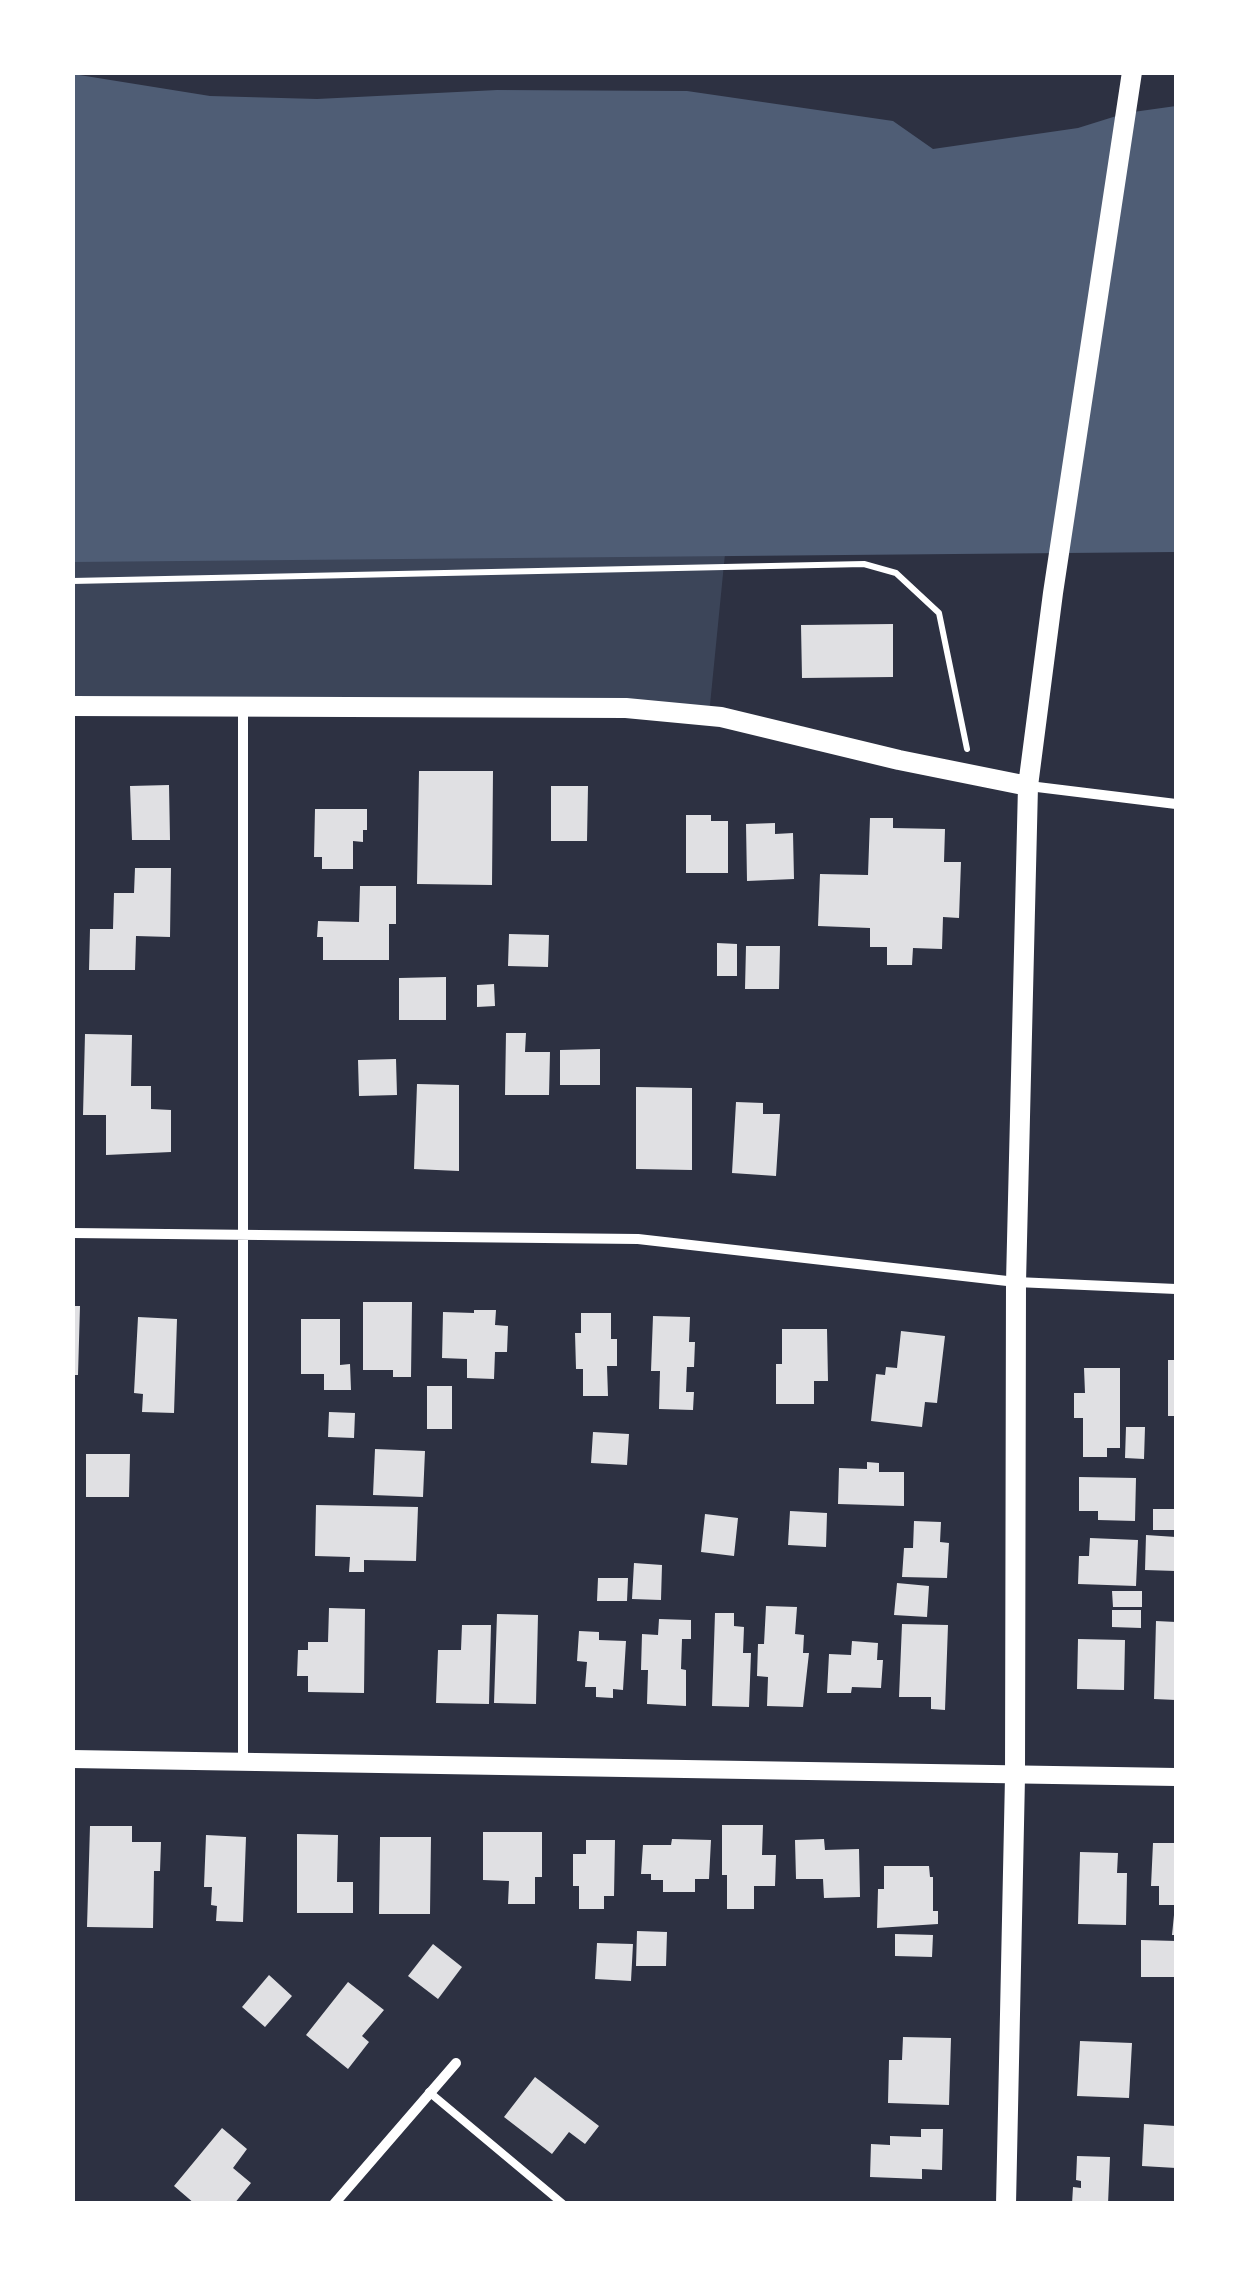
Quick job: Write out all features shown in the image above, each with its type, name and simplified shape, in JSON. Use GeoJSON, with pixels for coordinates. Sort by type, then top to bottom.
{"type":"FeatureCollection","features":[{"type":"Feature","properties":{"kind":"main road"},"geometry":{"type":"LineString","coordinates":[[1006,2204],[1015,1777],[1016,1282],[1028,786],[1132,76]]}},
{"type":"Feature","properties":{"kind":"main road"},"geometry":{"type":"LineString","coordinates":[[72,706],[626,708],[686,712],[1028,786]]}},
{"type":"Feature","properties":{"kind":"street"},"geometry":{"type":"LineString","coordinates":[[243,708],[243,1760]]}},
{"type":"Feature","properties":{"kind":"street"},"geometry":{"type":"LineString","coordinates":[[1028,786],[1176,804]]}},
{"type":"Feature","properties":{"kind":"street"},"geometry":{"type":"LineString","coordinates":[[72,1233],[638,1239],[1016,1282],[1176,1290]]}},
{"type":"Feature","properties":{"kind":"street"},"geometry":{"type":"LineString","coordinates":[[72,1759],[1176,1777]]}},
{"type":"Feature","properties":{"kind":"street"},"geometry":{"type":"LineString","coordinates":[[334,2204],[456,2063]]}},
{"type":"Feature","properties":{"kind":"lane"},"geometry":{"type":"LineString","coordinates":[[429,2092],[563,2204]]}},
{"type":"Feature","properties":{"kind":"path"},"geometry":{"type":"LineString","coordinates":[[72,581],[864,564],[896,573],[939,613],[972,775]]}},
{"type":"Feature","properties":{"kind":"shaded area"},"geometry":{"type":"Polygon","coordinates":[[[73,74],[210,96],[317,99],[497,90],[687,91],[893,121],[933,149],[1078,128],[1126,113],[1176,106],[1176,552],[73,562],[73,74]]]}},
{"type":"Feature","properties":{"kind":"shaded area"},"geometry":{"type":"Polygon","coordinates":[[[725,554],[709,715],[73,706],[72,561],[725,554]]]}},
{"type":"Feature","properties":{"kind":"building"},"geometry":{"type":"Polygon","coordinates":[[[893,624],[893,677],[802,678],[801,625],[893,624]]]}},
{"type":"Feature","properties":{"kind":"building"},"geometry":{"type":"Polygon","coordinates":[[[419,771],[493,771],[492,885],[417,884],[419,771]]]}},
{"type":"Feature","properties":{"kind":"building"},"geometry":{"type":"Polygon","coordinates":[[[169,785],[170,840],[132,840],[130,786],[169,785]]]}},
{"type":"Feature","properties":{"kind":"building"},"geometry":{"type":"Polygon","coordinates":[[[551,786],[588,786],[587,841],[551,841],[551,786]]]}},
{"type":"Feature","properties":{"kind":"building"},"geometry":{"type":"Polygon","coordinates":[[[315,809],[367,809],[363,842],[353,841],[353,869],[322,869],[322,857],[314,857],[315,809]]]}},
{"type":"Feature","properties":{"kind":"building"},"geometry":{"type":"Polygon","coordinates":[[[686,815],[711,815],[711,821],[728,821],[728,873],[686,873],[686,815]]]}},
{"type":"Feature","properties":{"kind":"building"},"geometry":{"type":"Polygon","coordinates":[[[870,818],[893,818],[893,828],[945,829],[944,862],[961,862],[959,918],[943,917],[942,949],[913,948],[912,965],[887,965],[887,947],[870,947],[870,928],[818,926],[820,874],[868,875],[870,818]]]}},
{"type":"Feature","properties":{"kind":"building"},"geometry":{"type":"Polygon","coordinates":[[[775,823],[775,834],[793,833],[794,879],[747,881],[746,824],[775,823]]]}},
{"type":"Feature","properties":{"kind":"building"},"geometry":{"type":"Polygon","coordinates":[[[135,868],[171,868],[170,937],[136,936],[135,970],[89,970],[90,929],[113,929],[114,893],[134,893],[135,868]]]}},
{"type":"Feature","properties":{"kind":"building"},"geometry":{"type":"Polygon","coordinates":[[[360,886],[396,886],[396,924],[389,924],[389,960],[323,960],[323,937],[317,937],[318,921],[359,922],[360,886]]]}},
{"type":"Feature","properties":{"kind":"building"},"geometry":{"type":"Polygon","coordinates":[[[509,934],[549,935],[548,967],[508,966],[509,934]]]}},
{"type":"Feature","properties":{"kind":"building"},"geometry":{"type":"Polygon","coordinates":[[[717,943],[737,944],[737,976],[717,976],[717,943]]]}},
{"type":"Feature","properties":{"kind":"building"},"geometry":{"type":"Polygon","coordinates":[[[746,946],[780,946],[779,989],[745,989],[746,946]]]}},
{"type":"Feature","properties":{"kind":"building"},"geometry":{"type":"Polygon","coordinates":[[[446,977],[446,1020],[399,1020],[399,978],[446,977]]]}},
{"type":"Feature","properties":{"kind":"building"},"geometry":{"type":"Polygon","coordinates":[[[494,984],[495,1006],[477,1007],[477,985],[494,984]]]}},
{"type":"Feature","properties":{"kind":"building"},"geometry":{"type":"Polygon","coordinates":[[[506,1033],[526,1033],[525,1052],[550,1052],[549,1095],[505,1095],[506,1033]]]}},
{"type":"Feature","properties":{"kind":"building"},"geometry":{"type":"Polygon","coordinates":[[[85,1034],[132,1035],[131,1086],[151,1086],[151,1109],[171,1110],[171,1152],[106,1155],[106,1115],[83,1115],[85,1034]]]}},
{"type":"Feature","properties":{"kind":"building"},"geometry":{"type":"Polygon","coordinates":[[[600,1049],[600,1085],[560,1085],[560,1050],[600,1049]]]}},
{"type":"Feature","properties":{"kind":"building"},"geometry":{"type":"Polygon","coordinates":[[[396,1059],[397,1095],[359,1096],[358,1060],[396,1059]]]}},
{"type":"Feature","properties":{"kind":"building"},"geometry":{"type":"Polygon","coordinates":[[[417,1084],[459,1085],[459,1171],[414,1169],[417,1084]]]}},
{"type":"Feature","properties":{"kind":"building"},"geometry":{"type":"Polygon","coordinates":[[[636,1087],[692,1088],[692,1170],[636,1169],[636,1087]]]}},
{"type":"Feature","properties":{"kind":"building"},"geometry":{"type":"Polygon","coordinates":[[[736,1102],[763,1103],[763,1114],[780,1114],[776,1176],[732,1173],[736,1102]]]}},
{"type":"Feature","properties":{"kind":"building"},"geometry":{"type":"Polygon","coordinates":[[[363,1302],[412,1302],[411,1377],[393,1377],[393,1370],[363,1370],[363,1302]]]}},
{"type":"Feature","properties":{"kind":"building"},"geometry":{"type":"Polygon","coordinates":[[[72,1306],[80,1306],[78,1375],[72,1375],[72,1306]]]}},
{"type":"Feature","properties":{"kind":"building"},"geometry":{"type":"Polygon","coordinates":[[[496,1310],[495,1325],[508,1326],[507,1352],[495,1352],[494,1379],[467,1378],[467,1359],[442,1358],[443,1312],[496,1310]]]}},
{"type":"Feature","properties":{"kind":"building"},"geometry":{"type":"Polygon","coordinates":[[[581,1313],[611,1313],[611,1339],[617,1339],[617,1366],[607,1366],[608,1396],[583,1396],[583,1369],[576,1369],[575,1333],[581,1333],[581,1313]]]}},
{"type":"Feature","properties":{"kind":"building"},"geometry":{"type":"Polygon","coordinates":[[[653,1316],[690,1317],[694,1367],[687,1367],[686,1392],[694,1392],[693,1410],[659,1409],[660,1371],[651,1371],[653,1316]]]}},
{"type":"Feature","properties":{"kind":"building"},"geometry":{"type":"Polygon","coordinates":[[[138,1317],[177,1319],[174,1413],[142,1412],[143,1394],[134,1393],[138,1317]]]}},
{"type":"Feature","properties":{"kind":"building"},"geometry":{"type":"Polygon","coordinates":[[[301,1319],[340,1319],[340,1365],[350,1364],[351,1390],[324,1390],[324,1374],[301,1374],[301,1319]]]}},
{"type":"Feature","properties":{"kind":"building"},"geometry":{"type":"Polygon","coordinates":[[[782,1329],[827,1329],[828,1381],[814,1381],[814,1404],[776,1404],[776,1364],[782,1364],[782,1329]]]}},
{"type":"Feature","properties":{"kind":"building"},"geometry":{"type":"Polygon","coordinates":[[[901,1331],[945,1336],[937,1403],[925,1402],[922,1427],[871,1421],[876,1374],[885,1375],[886,1367],[897,1368],[901,1331]]]}},
{"type":"Feature","properties":{"kind":"building"},"geometry":{"type":"Polygon","coordinates":[[[1168,1360],[1176,1360],[1176,1416],[1168,1416],[1168,1360]]]}},
{"type":"Feature","properties":{"kind":"building"},"geometry":{"type":"Polygon","coordinates":[[[1084,1368],[1120,1368],[1120,1448],[1107,1448],[1107,1457],[1083,1457],[1083,1418],[1074,1418],[1074,1393],[1085,1393],[1084,1368]]]}},
{"type":"Feature","properties":{"kind":"building"},"geometry":{"type":"Polygon","coordinates":[[[427,1386],[452,1386],[452,1429],[427,1429],[427,1386]]]}},
{"type":"Feature","properties":{"kind":"building"},"geometry":{"type":"Polygon","coordinates":[[[329,1412],[355,1413],[354,1438],[328,1437],[329,1412]]]}},
{"type":"Feature","properties":{"kind":"building"},"geometry":{"type":"Polygon","coordinates":[[[1126,1427],[1145,1427],[1144,1459],[1125,1458],[1126,1427]]]}},
{"type":"Feature","properties":{"kind":"building"},"geometry":{"type":"Polygon","coordinates":[[[593,1432],[629,1434],[627,1465],[591,1463],[593,1432]]]}},
{"type":"Feature","properties":{"kind":"building"},"geometry":{"type":"Polygon","coordinates":[[[375,1449],[425,1451],[423,1497],[373,1495],[375,1449]]]}},
{"type":"Feature","properties":{"kind":"building"},"geometry":{"type":"Polygon","coordinates":[[[86,1454],[130,1454],[129,1497],[86,1497],[86,1454]]]}},
{"type":"Feature","properties":{"kind":"building"},"geometry":{"type":"Polygon","coordinates":[[[867,1462],[879,1463],[879,1472],[904,1472],[904,1506],[838,1504],[839,1468],[867,1469],[867,1462]]]}},
{"type":"Feature","properties":{"kind":"building"},"geometry":{"type":"Polygon","coordinates":[[[1079,1477],[1136,1478],[1135,1521],[1098,1520],[1098,1511],[1079,1511],[1079,1477]]]}},
{"type":"Feature","properties":{"kind":"building"},"geometry":{"type":"Polygon","coordinates":[[[316,1505],[418,1507],[416,1561],[364,1560],[364,1572],[349,1572],[350,1557],[315,1556],[316,1505]]]}},
{"type":"Feature","properties":{"kind":"building"},"geometry":{"type":"Polygon","coordinates":[[[1153,1509],[1176,1509],[1176,1530],[1153,1530],[1153,1509]]]}},
{"type":"Feature","properties":{"kind":"building"},"geometry":{"type":"Polygon","coordinates":[[[790,1511],[827,1513],[826,1547],[788,1545],[790,1511]]]}},
{"type":"Feature","properties":{"kind":"building"},"geometry":{"type":"Polygon","coordinates":[[[705,1514],[738,1518],[734,1556],[701,1552],[705,1514]]]}},
{"type":"Feature","properties":{"kind":"building"},"geometry":{"type":"Polygon","coordinates":[[[914,1521],[941,1522],[940,1542],[949,1543],[947,1578],[902,1577],[904,1548],[913,1548],[914,1521]]]}},
{"type":"Feature","properties":{"kind":"building"},"geometry":{"type":"Polygon","coordinates":[[[1146,1535],[1176,1537],[1176,1571],[1145,1570],[1146,1535]]]}},
{"type":"Feature","properties":{"kind":"building"},"geometry":{"type":"Polygon","coordinates":[[[1090,1538],[1138,1540],[1136,1586],[1078,1584],[1079,1556],[1089,1556],[1090,1538]]]}},
{"type":"Feature","properties":{"kind":"building"},"geometry":{"type":"Polygon","coordinates":[[[634,1563],[662,1565],[661,1600],[632,1599],[634,1563]]]}},
{"type":"Feature","properties":{"kind":"building"},"geometry":{"type":"Polygon","coordinates":[[[598,1578],[628,1578],[627,1601],[597,1601],[598,1578]]]}},
{"type":"Feature","properties":{"kind":"building"},"geometry":{"type":"Polygon","coordinates":[[[897,1583],[929,1586],[927,1617],[894,1615],[897,1583]]]}},
{"type":"Feature","properties":{"kind":"building"},"geometry":{"type":"Polygon","coordinates":[[[1112,1591],[1142,1591],[1142,1607],[1113,1607],[1112,1591]]]}},
{"type":"Feature","properties":{"kind":"building"},"geometry":{"type":"Polygon","coordinates":[[[766,1606],[797,1607],[795,1634],[804,1635],[803,1653],[809,1653],[803,1707],[767,1706],[768,1677],[757,1676],[758,1644],[764,1644],[766,1606]]]}},
{"type":"Feature","properties":{"kind":"building"},"geometry":{"type":"Polygon","coordinates":[[[329,1608],[365,1609],[364,1693],[308,1692],[308,1676],[297,1676],[298,1650],[308,1650],[308,1642],[328,1642],[329,1608]]]}},
{"type":"Feature","properties":{"kind":"building"},"geometry":{"type":"Polygon","coordinates":[[[1112,1610],[1141,1610],[1141,1628],[1112,1627],[1112,1610]]]}},
{"type":"Feature","properties":{"kind":"building"},"geometry":{"type":"Polygon","coordinates":[[[715,1613],[734,1613],[734,1626],[744,1627],[743,1653],[751,1653],[749,1707],[712,1706],[715,1613]]]}},
{"type":"Feature","properties":{"kind":"building"},"geometry":{"type":"Polygon","coordinates":[[[497,1614],[538,1615],[536,1704],[494,1703],[497,1614]]]}},
{"type":"Feature","properties":{"kind":"building"},"geometry":{"type":"Polygon","coordinates":[[[659,1619],[691,1620],[691,1639],[682,1639],[686,1706],[647,1704],[648,1670],[641,1670],[642,1634],[658,1635],[659,1619]]]}},
{"type":"Feature","properties":{"kind":"building"},"geometry":{"type":"Polygon","coordinates":[[[1156,1621],[1176,1622],[1176,1700],[1154,1699],[1156,1621]]]}},
{"type":"Feature","properties":{"kind":"building"},"geometry":{"type":"Polygon","coordinates":[[[902,1624],[948,1625],[945,1710],[931,1709],[931,1697],[899,1697],[902,1624]]]}},
{"type":"Feature","properties":{"kind":"building"},"geometry":{"type":"Polygon","coordinates":[[[462,1625],[491,1625],[489,1704],[436,1703],[438,1650],[461,1650],[462,1625]]]}},
{"type":"Feature","properties":{"kind":"building"},"geometry":{"type":"Polygon","coordinates":[[[579,1631],[599,1632],[599,1640],[626,1641],[623,1690],[613,1689],[613,1698],[596,1697],[596,1687],[585,1687],[587,1662],[577,1661],[579,1631]]]}},
{"type":"Feature","properties":{"kind":"building"},"geometry":{"type":"Polygon","coordinates":[[[1078,1639],[1125,1640],[1124,1690],[1077,1689],[1078,1639]]]}},
{"type":"Feature","properties":{"kind":"building"},"geometry":{"type":"Polygon","coordinates":[[[852,1641],[878,1643],[877,1660],[883,1660],[881,1688],[852,1687],[851,1693],[827,1693],[829,1654],[851,1655],[852,1641]]]}},
{"type":"Feature","properties":{"kind":"building"},"geometry":{"type":"Polygon","coordinates":[[[722,1825],[763,1825],[762,1855],[776,1855],[775,1886],[754,1886],[754,1909],[727,1909],[722,1825]]]}},
{"type":"Feature","properties":{"kind":"building"},"geometry":{"type":"Polygon","coordinates":[[[90,1826],[132,1826],[132,1842],[161,1842],[160,1871],[154,1871],[153,1928],[87,1927],[90,1826]]]}},
{"type":"Feature","properties":{"kind":"building"},"geometry":{"type":"Polygon","coordinates":[[[483,1832],[542,1832],[542,1877],[535,1877],[535,1904],[508,1904],[509,1881],[483,1880],[483,1832]]]}},
{"type":"Feature","properties":{"kind":"building"},"geometry":{"type":"Polygon","coordinates":[[[297,1834],[338,1835],[337,1882],[353,1882],[353,1913],[297,1913],[297,1834]]]}},
{"type":"Feature","properties":{"kind":"building"},"geometry":{"type":"Polygon","coordinates":[[[206,1835],[246,1837],[243,1922],[216,1921],[217,1906],[211,1905],[212,1887],[204,1887],[206,1835]]]}},
{"type":"Feature","properties":{"kind":"building"},"geometry":{"type":"Polygon","coordinates":[[[380,1837],[431,1837],[430,1914],[379,1914],[380,1837]]]}},
{"type":"Feature","properties":{"kind":"building"},"geometry":{"type":"Polygon","coordinates":[[[672,1839],[711,1840],[709,1879],[695,1879],[695,1892],[663,1892],[663,1880],[651,1880],[651,1874],[641,1874],[643,1845],[671,1845],[672,1839]]]}},
{"type":"Feature","properties":{"kind":"building"},"geometry":{"type":"Polygon","coordinates":[[[824,1839],[825,1850],[859,1849],[860,1897],[824,1898],[823,1879],[796,1879],[795,1840],[824,1839]]]}},
{"type":"Feature","properties":{"kind":"building"},"geometry":{"type":"Polygon","coordinates":[[[586,1840],[615,1840],[614,1896],[604,1896],[604,1909],[579,1909],[579,1886],[573,1886],[573,1854],[586,1854],[586,1840]]]}},
{"type":"Feature","properties":{"kind":"building"},"geometry":{"type":"Polygon","coordinates":[[[1153,1843],[1176,1843],[1176,1935],[1172,1935],[1175,1905],[1159,1905],[1159,1886],[1151,1886],[1153,1843]]]}},
{"type":"Feature","properties":{"kind":"building"},"geometry":{"type":"Polygon","coordinates":[[[1080,1852],[1118,1853],[1117,1873],[1127,1873],[1126,1925],[1078,1924],[1080,1852]]]}},
{"type":"Feature","properties":{"kind":"building"},"geometry":{"type":"Polygon","coordinates":[[[884,1866],[929,1866],[938,1924],[877,1928],[878,1889],[884,1889],[884,1866]]]}},
{"type":"Feature","properties":{"kind":"building"},"geometry":{"type":"Polygon","coordinates":[[[637,1931],[667,1932],[666,1966],[636,1966],[637,1931]]]}},
{"type":"Feature","properties":{"kind":"building"},"geometry":{"type":"Polygon","coordinates":[[[895,1934],[933,1935],[932,1957],[895,1956],[895,1934]]]}},
{"type":"Feature","properties":{"kind":"building"},"geometry":{"type":"Polygon","coordinates":[[[1141,1940],[1176,1941],[1176,1977],[1141,1977],[1141,1940]]]}},
{"type":"Feature","properties":{"kind":"building"},"geometry":{"type":"Polygon","coordinates":[[[597,1943],[633,1944],[631,1981],[595,1979],[597,1943]]]}},
{"type":"Feature","properties":{"kind":"building"},"geometry":{"type":"Polygon","coordinates":[[[433,1944],[462,1967],[438,1999],[408,1976],[433,1944]]]}},
{"type":"Feature","properties":{"kind":"building"},"geometry":{"type":"Polygon","coordinates":[[[269,1975],[292,1996],[265,2027],[242,2007],[269,1975]]]}},
{"type":"Feature","properties":{"kind":"building"},"geometry":{"type":"Polygon","coordinates":[[[348,1982],[384,2010],[362,2036],[369,2042],[348,2069],[306,2035],[348,1982]]]}},
{"type":"Feature","properties":{"kind":"building"},"geometry":{"type":"Polygon","coordinates":[[[903,2037],[951,2038],[949,2105],[888,2103],[889,2060],[902,2060],[903,2037]]]}},
{"type":"Feature","properties":{"kind":"building"},"geometry":{"type":"Polygon","coordinates":[[[1080,2041],[1132,2043],[1129,2098],[1077,2096],[1080,2041]]]}},
{"type":"Feature","properties":{"kind":"building"},"geometry":{"type":"Polygon","coordinates":[[[535,2077],[599,2126],[585,2144],[569,2132],[552,2154],[504,2117],[535,2077]]]}},
{"type":"Feature","properties":{"kind":"building"},"geometry":{"type":"Polygon","coordinates":[[[1144,2124],[1176,2126],[1176,2168],[1142,2166],[1144,2124]]]}},
{"type":"Feature","properties":{"kind":"building"},"geometry":{"type":"Polygon","coordinates":[[[222,2128],[247,2149],[233,2168],[251,2183],[234,2204],[195,2204],[174,2186],[222,2128]]]}},
{"type":"Feature","properties":{"kind":"building"},"geometry":{"type":"Polygon","coordinates":[[[921,2129],[943,2129],[942,2170],[922,2169],[922,2179],[870,2177],[871,2144],[890,2145],[890,2136],[921,2137],[921,2129]]]}},
{"type":"Feature","properties":{"kind":"building"},"geometry":{"type":"Polygon","coordinates":[[[1077,2156],[1110,2157],[1108,2204],[1072,2204],[1073,2187],[1081,2188],[1081,2181],[1076,2180],[1077,2156]]]}}]}
